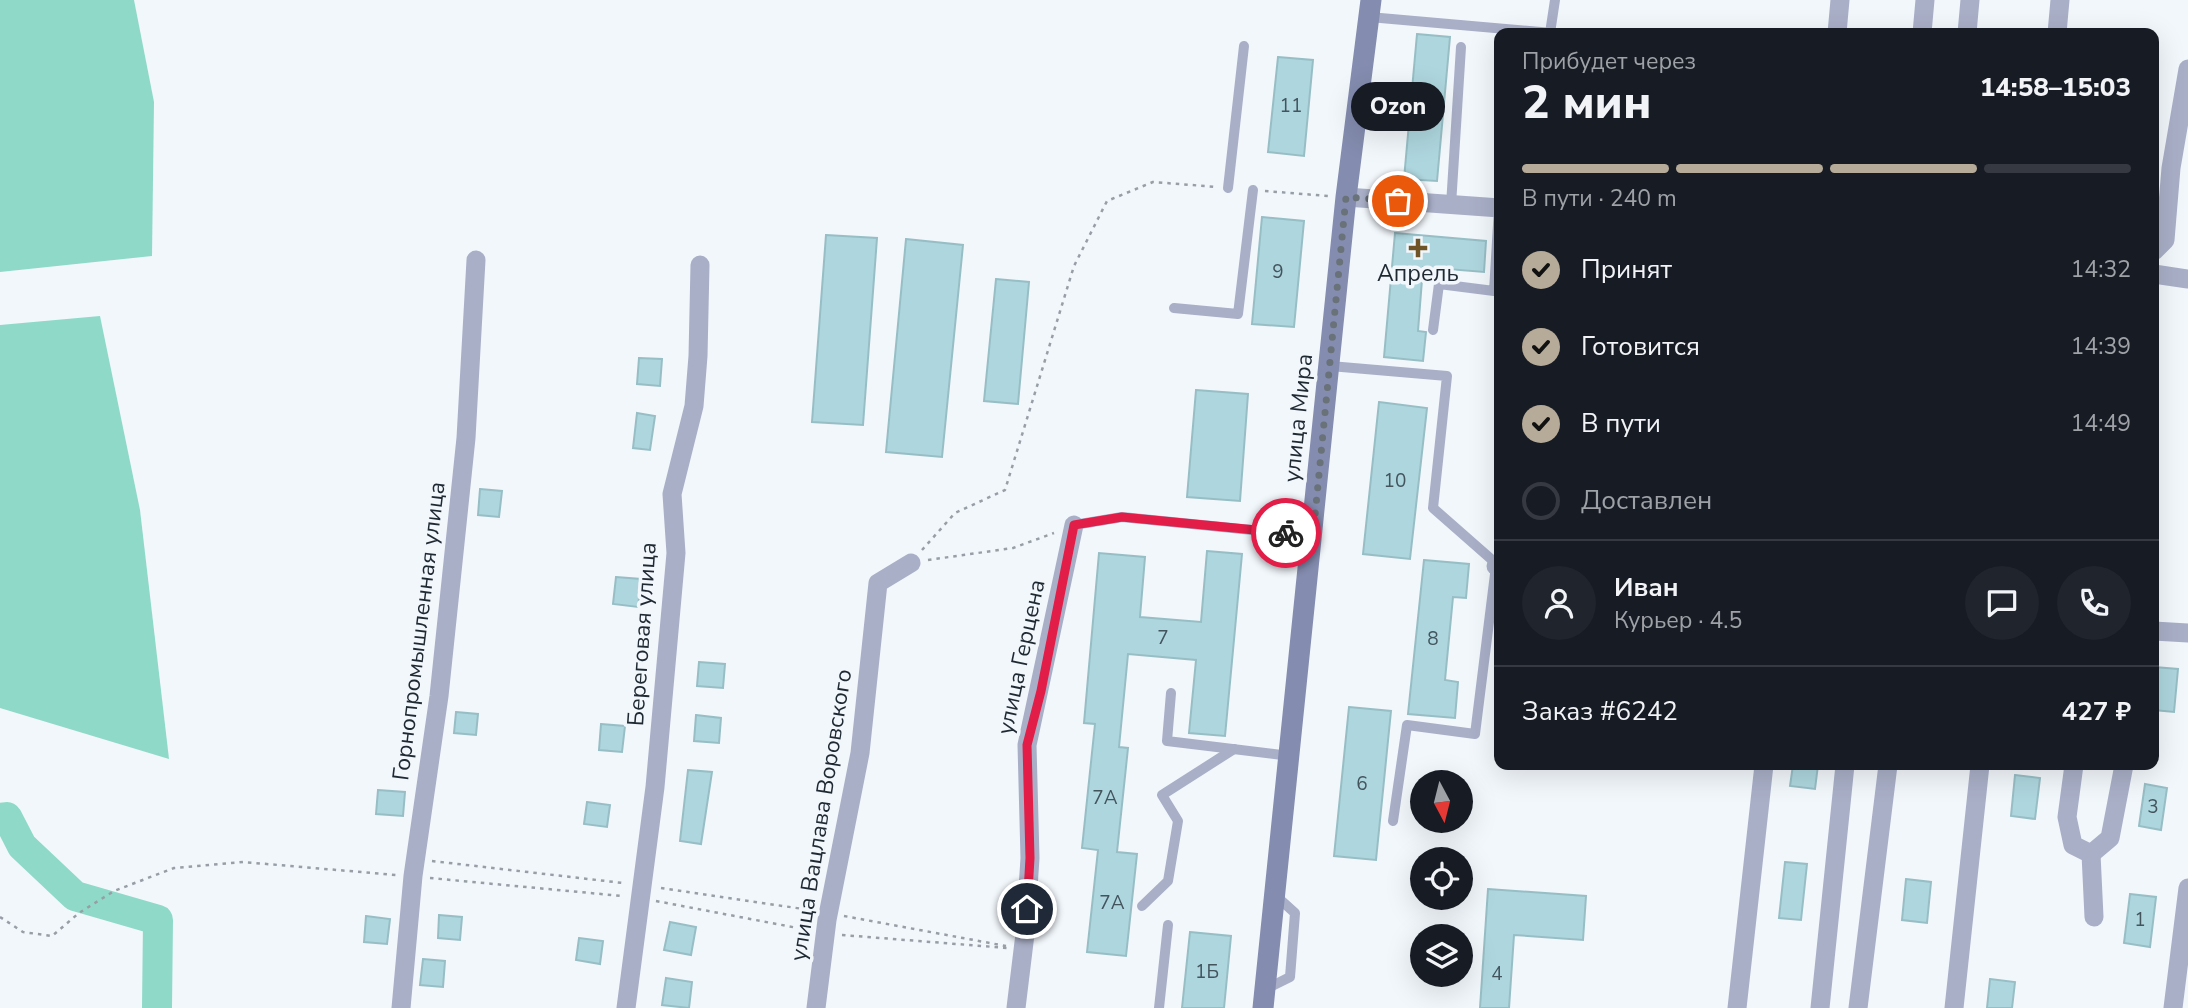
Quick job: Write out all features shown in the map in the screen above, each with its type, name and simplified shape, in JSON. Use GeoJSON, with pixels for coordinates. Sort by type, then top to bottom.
{"type":"FeatureCollection","features":[{"type":"Feature","properties":{"kind":"main road","name":"улица Мира"},"geometry":{"type":"LineString","coordinates":[[1264,999],[1346,197],[1371,9]]}},
{"type":"Feature","properties":{"kind":"street"},"geometry":{"type":"LineString","coordinates":[[1837,28],[1840,0]]}},
{"type":"Feature","properties":{"kind":"street"},"geometry":{"type":"LineString","coordinates":[[1922,28],[1925,0]]}},
{"type":"Feature","properties":{"kind":"street"},"geometry":{"type":"LineString","coordinates":[[1967,28],[1970,0]]}},
{"type":"Feature","properties":{"kind":"street"},"geometry":{"type":"LineString","coordinates":[[2057,28],[2060,0]]}},
{"type":"Feature","properties":{"kind":"street"},"geometry":{"type":"LineString","coordinates":[[2159,246],[2165,240],[2171,168],[2188,69]]}},
{"type":"Feature","properties":{"kind":"street"},"geometry":{"type":"LineString","coordinates":[[1346,197],[1494,208]]}},
{"type":"Feature","properties":{"kind":"street","name":"Горнопромышленная улица"},"geometry":{"type":"LineString","coordinates":[[401,1008],[414,868],[439,696],[466,438],[476,260]]}},
{"type":"Feature","properties":{"kind":"street","name":"Береговая улица"},"geometry":{"type":"LineString","coordinates":[[626,1008],[655,787],[676,553],[672,494],[694,406],[700,265]]}},
{"type":"Feature","properties":{"kind":"street"},"geometry":{"type":"LineString","coordinates":[[2159,275],[2188,279]]}},
{"type":"Feature","properties":{"kind":"street","name":"улица Герцена"},"geometry":{"type":"LineString","coordinates":[[1016,1008],[1030,858],[1027,745],[1041,691],[1074,525]]}},
{"type":"Feature","properties":{"kind":"street","name":"улица Вацлава Воровского"},"geometry":{"type":"LineString","coordinates":[[816,1008],[828,913],[860,753],[878,583],[911,563]]}},
{"type":"Feature","properties":{"kind":"street"},"geometry":{"type":"LineString","coordinates":[[2159,631],[2188,633]]}},
{"type":"Feature","properties":{"kind":"street"},"geometry":{"type":"LineString","coordinates":[[1737,1008],[1763,770]]}},
{"type":"Feature","properties":{"kind":"street"},"geometry":{"type":"LineString","coordinates":[[1820,1008],[1845,770]]}},
{"type":"Feature","properties":{"kind":"street"},"geometry":{"type":"LineString","coordinates":[[1858,1008],[1887,770]]}},
{"type":"Feature","properties":{"kind":"street"},"geometry":{"type":"LineString","coordinates":[[1954,1008],[1979,770]]}},
{"type":"Feature","properties":{"kind":"street"},"geometry":{"type":"LineString","coordinates":[[2073,770],[2067,817],[2073,845],[2091,854]]}},
{"type":"Feature","properties":{"kind":"street"},"geometry":{"type":"LineString","coordinates":[[2091,854],[2110,838],[2123,770]]}},
{"type":"Feature","properties":{"kind":"street"},"geometry":{"type":"LineString","coordinates":[[2091,854],[2094,917]]}},
{"type":"Feature","properties":{"kind":"street"},"geometry":{"type":"LineString","coordinates":[[2173,1008],[2188,888]]}},
{"type":"Feature","properties":{"kind":"lane"},"geometry":{"type":"LineString","coordinates":[[1552,28],[1555,0]]}},
{"type":"Feature","properties":{"kind":"lane"},"geometry":{"type":"LineString","coordinates":[[1371,9],[1514,28]]}},
{"type":"Feature","properties":{"kind":"lane"},"geometry":{"type":"LineString","coordinates":[[1228,188],[1244,46]]}},
{"type":"Feature","properties":{"kind":"lane"},"geometry":{"type":"LineString","coordinates":[[1451,205],[1461,47]]}},
{"type":"Feature","properties":{"kind":"lane"},"geometry":{"type":"LineString","coordinates":[[1174,308],[1238,314],[1254,190]]}},
{"type":"Feature","properties":{"kind":"lane"},"geometry":{"type":"LineString","coordinates":[[1433,330],[1439,284],[1494,292]]}},
{"type":"Feature","properties":{"kind":"lane"},"geometry":{"type":"LineString","coordinates":[[1330,366],[1447,376],[1433,508],[1494,562]]}},
{"type":"Feature","properties":{"kind":"lane"},"geometry":{"type":"LineString","coordinates":[[1074,525],[1122,517],[1313,536]]}},
{"type":"Feature","properties":{"kind":"lane"},"geometry":{"type":"LineString","coordinates":[[1393,821],[1407,725],[1475,734],[1494,595]]}},
{"type":"Feature","properties":{"kind":"lane"},"geometry":{"type":"LineString","coordinates":[[1171,693],[1167,741],[1290,756]]}},
{"type":"Feature","properties":{"kind":"lane"},"geometry":{"type":"LineString","coordinates":[[1142,905],[1168,881],[1178,821],[1162,795],[1234,750]]}},
{"type":"Feature","properties":{"kind":"lane"},"geometry":{"type":"LineString","coordinates":[[1159,1008],[1168,925]]}},
{"type":"Feature","properties":{"kind":"path"},"geometry":{"type":"LineString","coordinates":[[911,563],[955,513],[1005,490],[1074,266],[1107,201],[1153,182],[1228,188]]}},
{"type":"Feature","properties":{"kind":"path"},"geometry":{"type":"LineString","coordinates":[[1254,190],[1346,197]]}},
{"type":"Feature","properties":{"kind":"path"},"geometry":{"type":"LineString","coordinates":[[911,563],[1013,548],[1074,525]]}},
{"type":"Feature","properties":{"kind":"path"},"geometry":{"type":"LineString","coordinates":[[0,918],[23,932],[52,936],[79,913],[114,891],[174,868],[243,862],[414,868],[828,913],[1023,950]]}},
{"type":"Feature","properties":{"kind":"path"},"geometry":{"type":"LineString","coordinates":[[414,868],[641,892],[825,933],[1023,950]]}},
{"type":"Feature","properties":{"kind":"shaded area"},"geometry":{"type":"Polygon","coordinates":[[[0,0],[134,0],[154,102],[152,256],[0,272],[0,0]]]}},
{"type":"Feature","properties":{"kind":"shaded area"},"geometry":{"type":"Polygon","coordinates":[[[100,316],[140,510],[169,759],[0,708],[0,325],[100,316]]]}},
{"type":"Feature","properties":{"kind":"building"},"geometry":{"type":"Polygon","coordinates":[[[1417,34],[1450,37],[1437,181],[1404,179],[1417,34]]]}},
{"type":"Feature","properties":{"kind":"building"},"geometry":{"type":"Polygon","coordinates":[[[1278,57],[1313,60],[1304,156],[1268,152],[1278,57]]]}},
{"type":"Feature","properties":{"kind":"building"},"geometry":{"type":"Polygon","coordinates":[[[1262,217],[1304,221],[1294,327],[1252,324],[1262,217]]]}},
{"type":"Feature","properties":{"kind":"building"},"geometry":{"type":"Polygon","coordinates":[[[1395,233],[1486,241],[1484,272],[1423,267],[1418,331],[1426,332],[1423,361],[1384,357],[1395,233]]]}},
{"type":"Feature","properties":{"kind":"building"},"geometry":{"type":"Polygon","coordinates":[[[826,235],[877,238],[863,425],[812,422],[826,235]]]}},
{"type":"Feature","properties":{"kind":"building"},"geometry":{"type":"Polygon","coordinates":[[[906,239],[963,245],[942,457],[886,452],[906,239]]]}},
{"type":"Feature","properties":{"kind":"building"},"geometry":{"type":"Polygon","coordinates":[[[996,279],[1029,282],[1018,404],[984,401],[996,279]]]}},
{"type":"Feature","properties":{"kind":"building"},"geometry":{"type":"Polygon","coordinates":[[[639,358],[662,359],[660,386],[637,384],[639,358]]]}},
{"type":"Feature","properties":{"kind":"building"},"geometry":{"type":"Polygon","coordinates":[[[1196,390],[1248,394],[1240,501],[1187,497],[1196,390]]]}},
{"type":"Feature","properties":{"kind":"building"},"geometry":{"type":"Polygon","coordinates":[[[1379,402],[1427,408],[1410,559],[1363,554],[1379,402]]]}},
{"type":"Feature","properties":{"kind":"building"},"geometry":{"type":"Polygon","coordinates":[[[637,413],[655,416],[650,450],[633,448],[637,413]]]}},
{"type":"Feature","properties":{"kind":"building"},"geometry":{"type":"Polygon","coordinates":[[[480,489],[502,491],[499,517],[478,515],[480,489]]]}},
{"type":"Feature","properties":{"kind":"building"},"geometry":{"type":"Polygon","coordinates":[[[1207,551],[1242,554],[1225,736],[1189,733],[1196,660],[1128,654],[1119,747],[1128,748],[1117,852],[1137,854],[1126,956],[1087,952],[1098,850],[1082,848],[1095,724],[1084,723],[1099,553],[1145,557],[1140,617],[1201,622],[1207,551]]]}},
{"type":"Feature","properties":{"kind":"building"},"geometry":{"type":"Polygon","coordinates":[[[1424,560],[1469,564],[1466,598],[1453,597],[1445,680],[1458,682],[1455,718],[1408,714],[1424,560]]]}},
{"type":"Feature","properties":{"kind":"building"},"geometry":{"type":"Polygon","coordinates":[[[616,577],[641,579],[638,607],[613,604],[616,577]]]}},
{"type":"Feature","properties":{"kind":"building"},"geometry":{"type":"Polygon","coordinates":[[[699,662],[725,664],[723,688],[697,686],[699,662]]]}},
{"type":"Feature","properties":{"kind":"building"},"geometry":{"type":"Polygon","coordinates":[[[2159,667],[2178,669],[2174,712],[2159,710],[2159,667]]]}},
{"type":"Feature","properties":{"kind":"building"},"geometry":{"type":"Polygon","coordinates":[[[1349,707],[1391,711],[1376,860],[1334,856],[1349,707]]]}},
{"type":"Feature","properties":{"kind":"building"},"geometry":{"type":"Polygon","coordinates":[[[456,712],[478,714],[476,735],[454,733],[456,712]]]}},
{"type":"Feature","properties":{"kind":"building"},"geometry":{"type":"Polygon","coordinates":[[[696,715],[721,718],[719,743],[694,741],[696,715]]]}},
{"type":"Feature","properties":{"kind":"building"},"geometry":{"type":"Polygon","coordinates":[[[601,724],[625,726],[622,752],[599,750],[601,724]]]}},
{"type":"Feature","properties":{"kind":"building"},"geometry":{"type":"Polygon","coordinates":[[[688,770],[712,772],[701,844],[680,841],[688,770]]]}},
{"type":"Feature","properties":{"kind":"building"},"geometry":{"type":"Polygon","coordinates":[[[1792,770],[1817,770],[1815,789],[1790,786],[1792,770]]]}},
{"type":"Feature","properties":{"kind":"building"},"geometry":{"type":"Polygon","coordinates":[[[2015,775],[2040,778],[2035,819],[2011,816],[2015,775]]]}},
{"type":"Feature","properties":{"kind":"building"},"geometry":{"type":"Polygon","coordinates":[[[2145,784],[2167,788],[2161,830],[2139,826],[2145,784]]]}},
{"type":"Feature","properties":{"kind":"building"},"geometry":{"type":"Polygon","coordinates":[[[378,790],[405,792],[403,816],[376,814],[378,790]]]}},
{"type":"Feature","properties":{"kind":"building"},"geometry":{"type":"Polygon","coordinates":[[[587,802],[610,805],[607,827],[584,824],[587,802]]]}},
{"type":"Feature","properties":{"kind":"building"},"geometry":{"type":"Polygon","coordinates":[[[1785,862],[1807,864],[1801,920],[1779,918],[1785,862]]]}},
{"type":"Feature","properties":{"kind":"building"},"geometry":{"type":"Polygon","coordinates":[[[1906,879],[1931,882],[1927,923],[1902,920],[1906,879]]]}},
{"type":"Feature","properties":{"kind":"building"},"geometry":{"type":"Polygon","coordinates":[[[1488,889],[1586,896],[1583,940],[1514,935],[1509,1008],[1480,1008],[1488,889]]]}},
{"type":"Feature","properties":{"kind":"building"},"geometry":{"type":"Polygon","coordinates":[[[2130,894],[2156,897],[2150,947],[2124,943],[2130,894]]]}},
{"type":"Feature","properties":{"kind":"building"},"geometry":{"type":"Polygon","coordinates":[[[439,915],[462,917],[460,940],[438,938],[439,915]]]}},
{"type":"Feature","properties":{"kind":"building"},"geometry":{"type":"Polygon","coordinates":[[[366,916],[390,919],[387,944],[364,942],[366,916]]]}},
{"type":"Feature","properties":{"kind":"building"},"geometry":{"type":"Polygon","coordinates":[[[670,922],[696,927],[691,955],[664,950],[670,922]]]}},
{"type":"Feature","properties":{"kind":"building"},"geometry":{"type":"Polygon","coordinates":[[[1190,932],[1231,936],[1224,1008],[1182,1008],[1190,932]]]}},
{"type":"Feature","properties":{"kind":"building"},"geometry":{"type":"Polygon","coordinates":[[[579,938],[603,941],[600,964],[576,960],[579,938]]]}},
{"type":"Feature","properties":{"kind":"building"},"geometry":{"type":"Polygon","coordinates":[[[423,959],[445,961],[443,987],[420,985],[423,959]]]}},
{"type":"Feature","properties":{"kind":"building"},"geometry":{"type":"Polygon","coordinates":[[[666,978],[692,982],[689,1008],[662,1005],[666,978]]]}},
{"type":"Feature","properties":{"kind":"building"},"geometry":{"type":"Polygon","coordinates":[[[1990,979],[2015,982],[2012,1008],[1987,1008],[1990,979]]]}},
{"type":"Feature","properties":{"kind":"waterway"},"geometry":{"type":"LineString","coordinates":[[0,818],[7,817],[22,846],[75,896],[158,920],[157,1008]]}},
{"type":"Feature","properties":{"kind":"way so far"},"geometry":{"type":"LineString","coordinates":[[1286,533],[1313,536],[1346,197],[1398,201]]}},
{"type":"Feature","properties":{"kind":"place","name":"Ozon"},"geometry":{"type":"Point","coordinates":[1398,201]}},
{"type":"Feature","properties":{"kind":"place","name":"Апрель"},"geometry":{"type":"Point","coordinates":[1418,248]}},
{"type":"Feature","properties":{"kind":"route"},"geometry":{"type":"LineString","coordinates":[[1027,909],[1030,858],[1027,745],[1041,691],[1074,525],[1122,517],[1286,533]]}}]}
